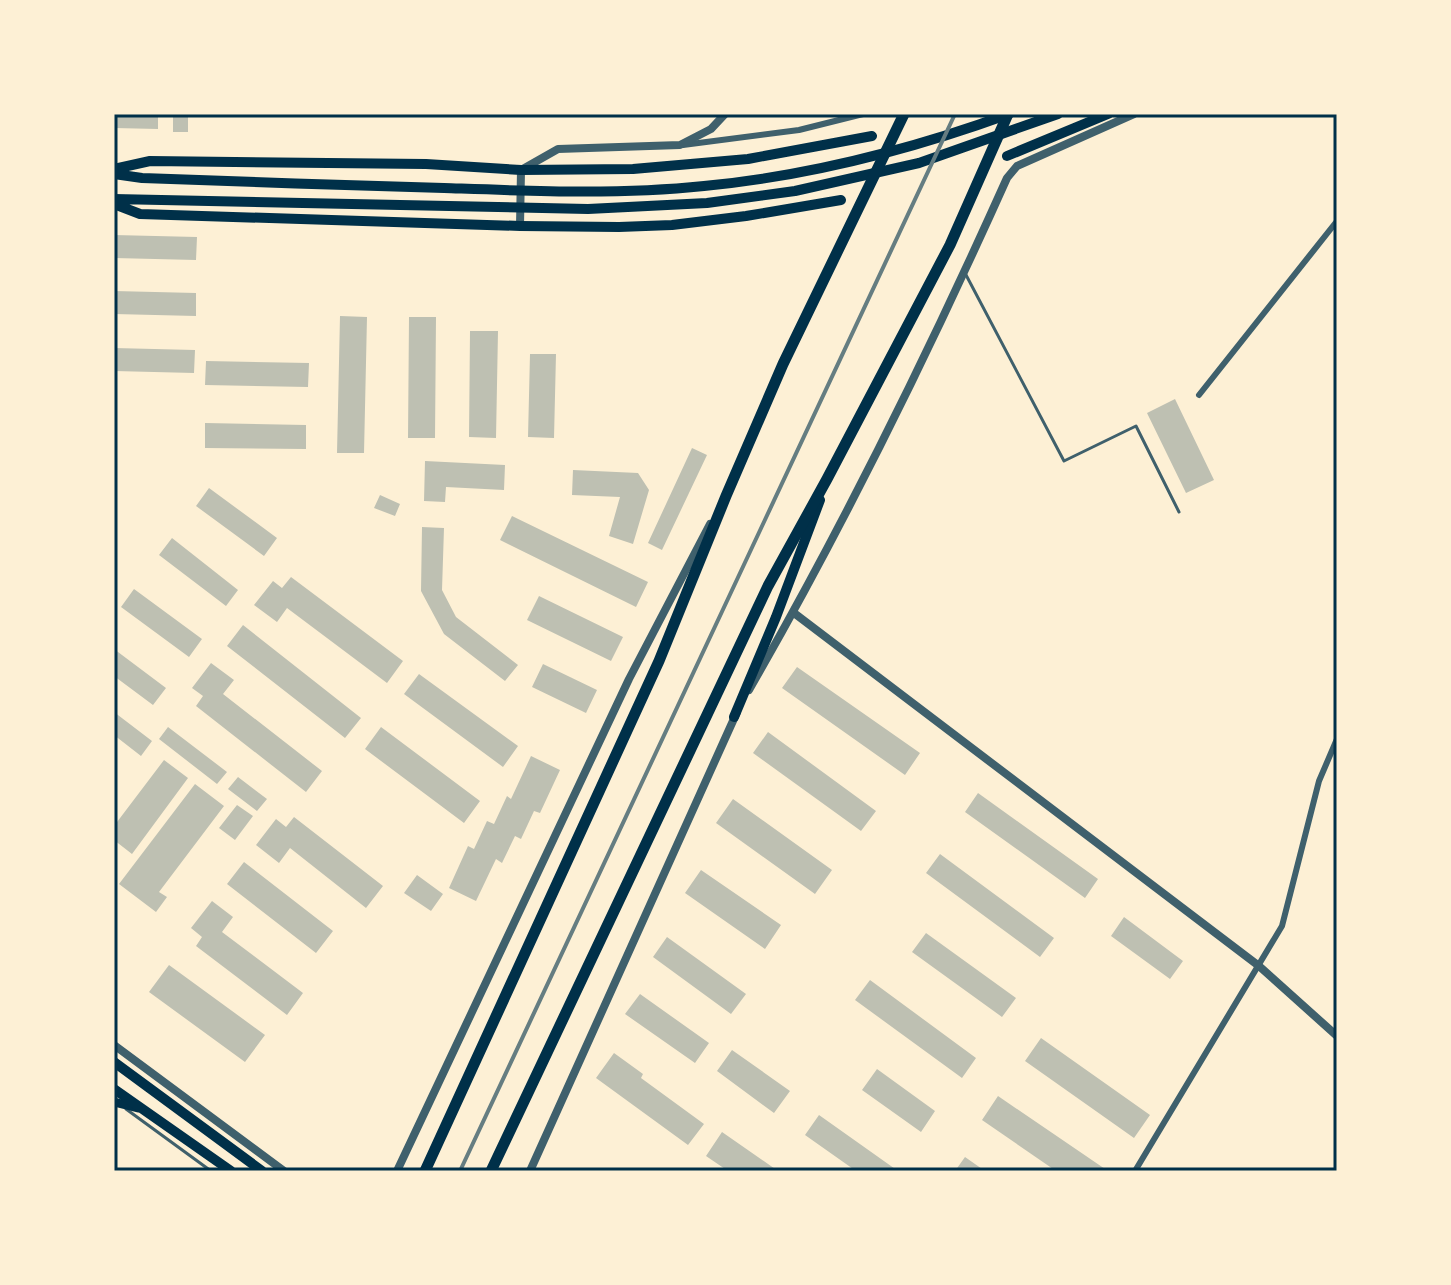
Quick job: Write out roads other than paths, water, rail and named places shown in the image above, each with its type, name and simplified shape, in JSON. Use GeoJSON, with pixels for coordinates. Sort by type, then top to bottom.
{"type":"FeatureCollection","features":[{"type":"Feature","properties":{"kind":"highway"},"geometry":{"type":"LineString","coordinates":[[425,1171],[659,661],[783,364],[904,114]]}},
{"type":"Feature","properties":{"kind":"highway"},"geometry":{"type":"LineString","coordinates":[[491,1171],[768,586],[950,245],[1008,114]]}},
{"type":"Feature","properties":{"kind":"main road"},"geometry":{"type":"LineString","coordinates":[[114,172],[142,178],[508,190],[594,191],[703,186],[855,161],[926,142],[1008,114]]}},
{"type":"Feature","properties":{"kind":"main road"},"geometry":{"type":"LineString","coordinates":[[114,202],[141,198],[588,209],[747,199],[919,163],[1058,114]]}},
{"type":"Feature","properties":{"kind":"main road"},"geometry":{"type":"LineString","coordinates":[[1007,156],[1108,114]]}},
{"type":"Feature","properties":{"kind":"main road"},"geometry":{"type":"LineString","coordinates":[[114,172],[150,161],[426,164],[521,170],[633,169],[702,165],[872,136]]}},
{"type":"Feature","properties":{"kind":"main road"},"geometry":{"type":"LineString","coordinates":[[114,202],[140,214],[520,226],[672,225],[841,200]]}},
{"type":"Feature","properties":{"kind":"main road"},"geometry":{"type":"LineString","coordinates":[[734,717],[776,617],[827,479]]}},
{"type":"Feature","properties":{"kind":"main road"},"geometry":{"type":"LineString","coordinates":[[114,1062],[262,1171]]}},
{"type":"Feature","properties":{"kind":"main road"},"geometry":{"type":"LineString","coordinates":[[114,1070],[131,1075]]}},
{"type":"Feature","properties":{"kind":"main road"},"geometry":{"type":"LineString","coordinates":[[114,1089],[231,1171]]}},
{"type":"Feature","properties":{"kind":"main road"},"geometry":{"type":"LineString","coordinates":[[116,1101],[145,1109]]}},
{"type":"Feature","properties":{"kind":"street"},"geometry":{"type":"LineString","coordinates":[[680,145],[711,129],[725,114]]}},
{"type":"Feature","properties":{"kind":"street"},"geometry":{"type":"LineString","coordinates":[[520,226],[521,170],[558,149],[726,142],[799,130],[863,114]]}},
{"type":"Feature","properties":{"kind":"street"},"geometry":{"type":"LineString","coordinates":[[530,1171],[734,717],[794,613],[965,272],[1007,178],[1017,166],[1134,114]]}},
{"type":"Feature","properties":{"kind":"street"},"geometry":{"type":"LineString","coordinates":[[1199,395],[1337,221]]}},
{"type":"Feature","properties":{"kind":"street"},"geometry":{"type":"LineString","coordinates":[[397,1171],[629,679],[726,496]]}},
{"type":"Feature","properties":{"kind":"street"},"geometry":{"type":"LineString","coordinates":[[794,613],[1259,966],[1337,1036]]}},
{"type":"Feature","properties":{"kind":"street"},"geometry":{"type":"LineString","coordinates":[[1135,1171],[1282,926],[1319,781],[1337,739]]}},
{"type":"Feature","properties":{"kind":"street"},"geometry":{"type":"LineString","coordinates":[[114,1045],[284,1171]]}},
{"type":"Feature","properties":{"kind":"lane"},"geometry":{"type":"LineString","coordinates":[[965,272],[1064,461],[1136,426],[1179,512]]}},
{"type":"Feature","properties":{"kind":"lane"},"geometry":{"type":"LineString","coordinates":[[116,1101],[211,1171]]}},
{"type":"Feature","properties":{"kind":"railway"},"geometry":{"type":"LineString","coordinates":[[460,1171],[955,114]]}}]}
